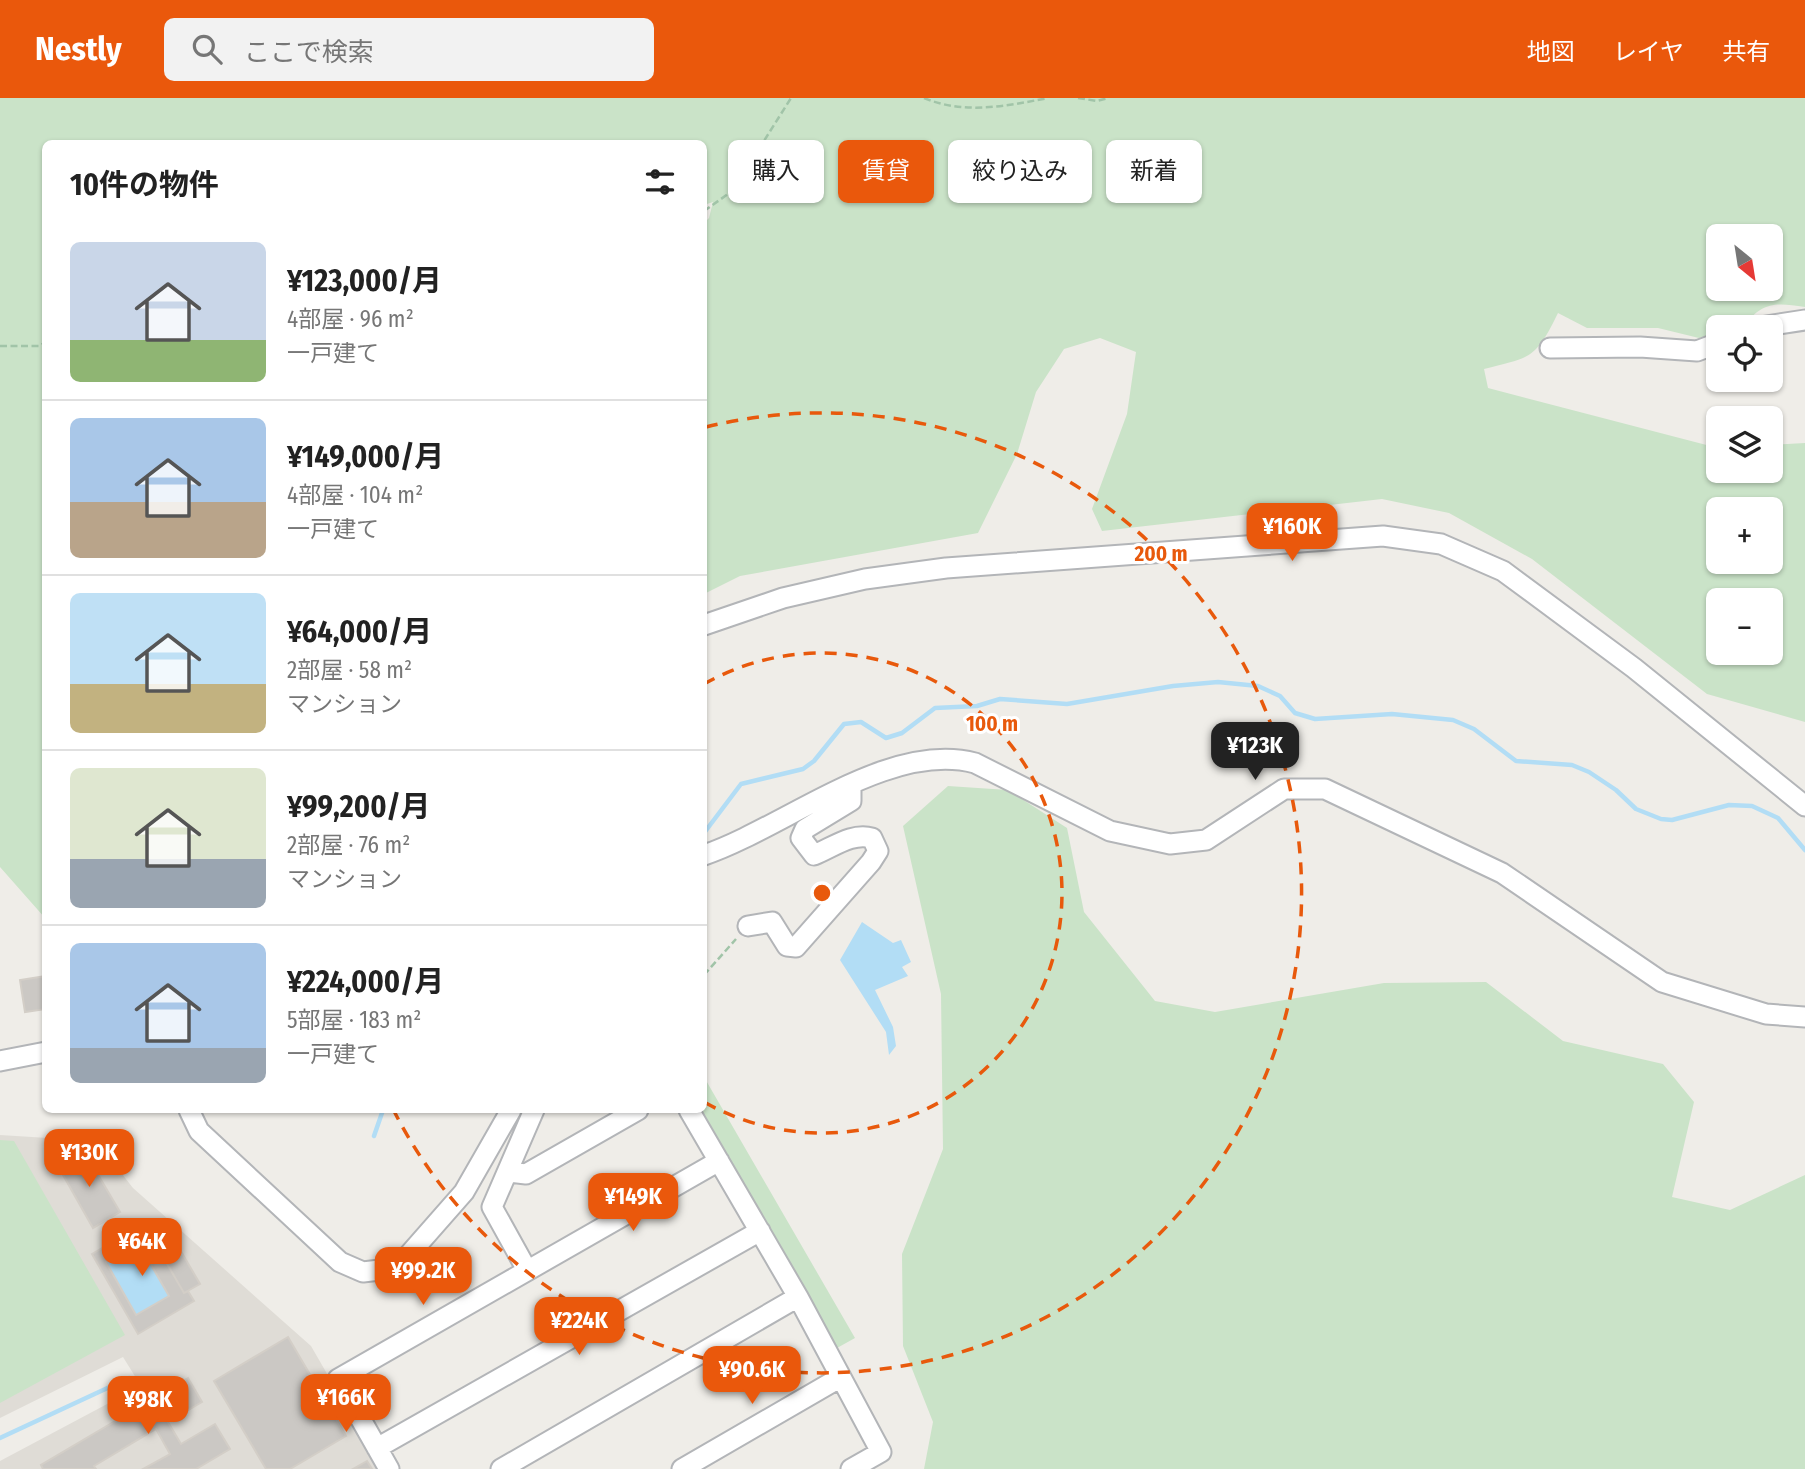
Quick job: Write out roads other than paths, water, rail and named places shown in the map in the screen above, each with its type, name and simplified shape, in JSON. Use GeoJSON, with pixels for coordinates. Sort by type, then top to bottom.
{"type":"FeatureCollection","features":[{"type":"Feature","properties":{"kind":"street"},"geometry":{"type":"LineString","coordinates":[[1783,323],[1805,320]]}},
{"type":"Feature","properties":{"kind":"street"},"geometry":{"type":"LineString","coordinates":[[1550,348],[1640,347],[1697,351],[1706,348]]}},
{"type":"Feature","properties":{"kind":"street"},"geometry":{"type":"LineString","coordinates":[[707,624],[783,598],[864,579],[946,568],[1382,536],[1441,544],[1503,571],[1634,668],[1805,806]]}},
{"type":"Feature","properties":{"kind":"street"},"geometry":{"type":"LineString","coordinates":[[707,854],[895,766],[940,759],[965,760],[999,774],[1110,831],[1170,844],[1206,840],[1284,789],[1325,789],[1502,873],[1662,982],[1777,1017],[1805,1017]]}},
{"type":"Feature","properties":{"kind":"street"},"geometry":{"type":"LineString","coordinates":[[748,926],[772,922],[787,946],[796,947],[871,862],[877,851],[872,838],[852,838],[814,855],[801,838],[805,829],[851,801],[851,786]]}},
{"type":"Feature","properties":{"kind":"street"},"geometry":{"type":"LineString","coordinates":[[0,1061],[42,1053]]}},
{"type":"Feature","properties":{"kind":"street"},"geometry":{"type":"LineString","coordinates":[[190,1113],[199,1131],[340,1262],[363,1272],[388,1269],[406,1258],[464,1192],[509,1113]]}},
{"type":"Feature","properties":{"kind":"street"},"geometry":{"type":"LineString","coordinates":[[527,1270],[492,1207],[533,1113]]}},
{"type":"Feature","properties":{"kind":"street"},"geometry":{"type":"LineString","coordinates":[[508,1172],[526,1174],[633,1113]]}},
{"type":"Feature","properties":{"kind":"street"},"geometry":{"type":"LineString","coordinates":[[691,1113],[798,1297],[881,1451],[851,1469]]}},
{"type":"Feature","properties":{"kind":"street"},"geometry":{"type":"LineString","coordinates":[[389,1469],[338,1379],[719,1161]]}},
{"type":"Feature","properties":{"kind":"street"},"geometry":{"type":"LineString","coordinates":[[377,1448],[760,1231]]}},
{"type":"Feature","properties":{"kind":"street"},"geometry":{"type":"LineString","coordinates":[[501,1469],[798,1297]]}},
{"type":"Feature","properties":{"kind":"street"},"geometry":{"type":"LineString","coordinates":[[682,1469],[841,1377]]}},
{"type":"Feature","properties":{"kind":"water"},"geometry":{"type":"Polygon","coordinates":[[[862,922],[893,943],[901,940],[911,962],[902,967],[908,976],[875,990],[893,1027],[896,1046],[889,1055],[886,1032],[840,960],[862,922]]]}},
{"type":"Feature","properties":{"kind":"water"},"geometry":{"type":"Polygon","coordinates":[[[139,1244],[169,1296],[136,1315],[106,1262],[139,1244]]]}},
{"type":"Feature","properties":{"kind":"waterway"},"geometry":{"type":"LineString","coordinates":[[707,829],[741,784],[803,769],[814,761],[844,724],[861,722],[886,738],[902,733],[935,708],[977,706],[1000,699],[1067,704],[1173,686],[1218,682],[1258,686],[1280,696],[1295,713],[1315,719],[1392,714],[1453,720],[1474,729],[1516,761],[1572,765],[1589,772],[1616,790],[1636,809],[1661,819],[1672,820],[1729,805],[1752,806],[1778,818],[1805,850]]}},
{"type":"Feature","properties":{"kind":"waterway"},"geometry":{"type":"LineString","coordinates":[[374,1136],[382,1113]]}},
{"type":"Feature","properties":{"kind":"waterway"},"geometry":{"type":"LineString","coordinates":[[0,1438],[129,1378]]}}]}
